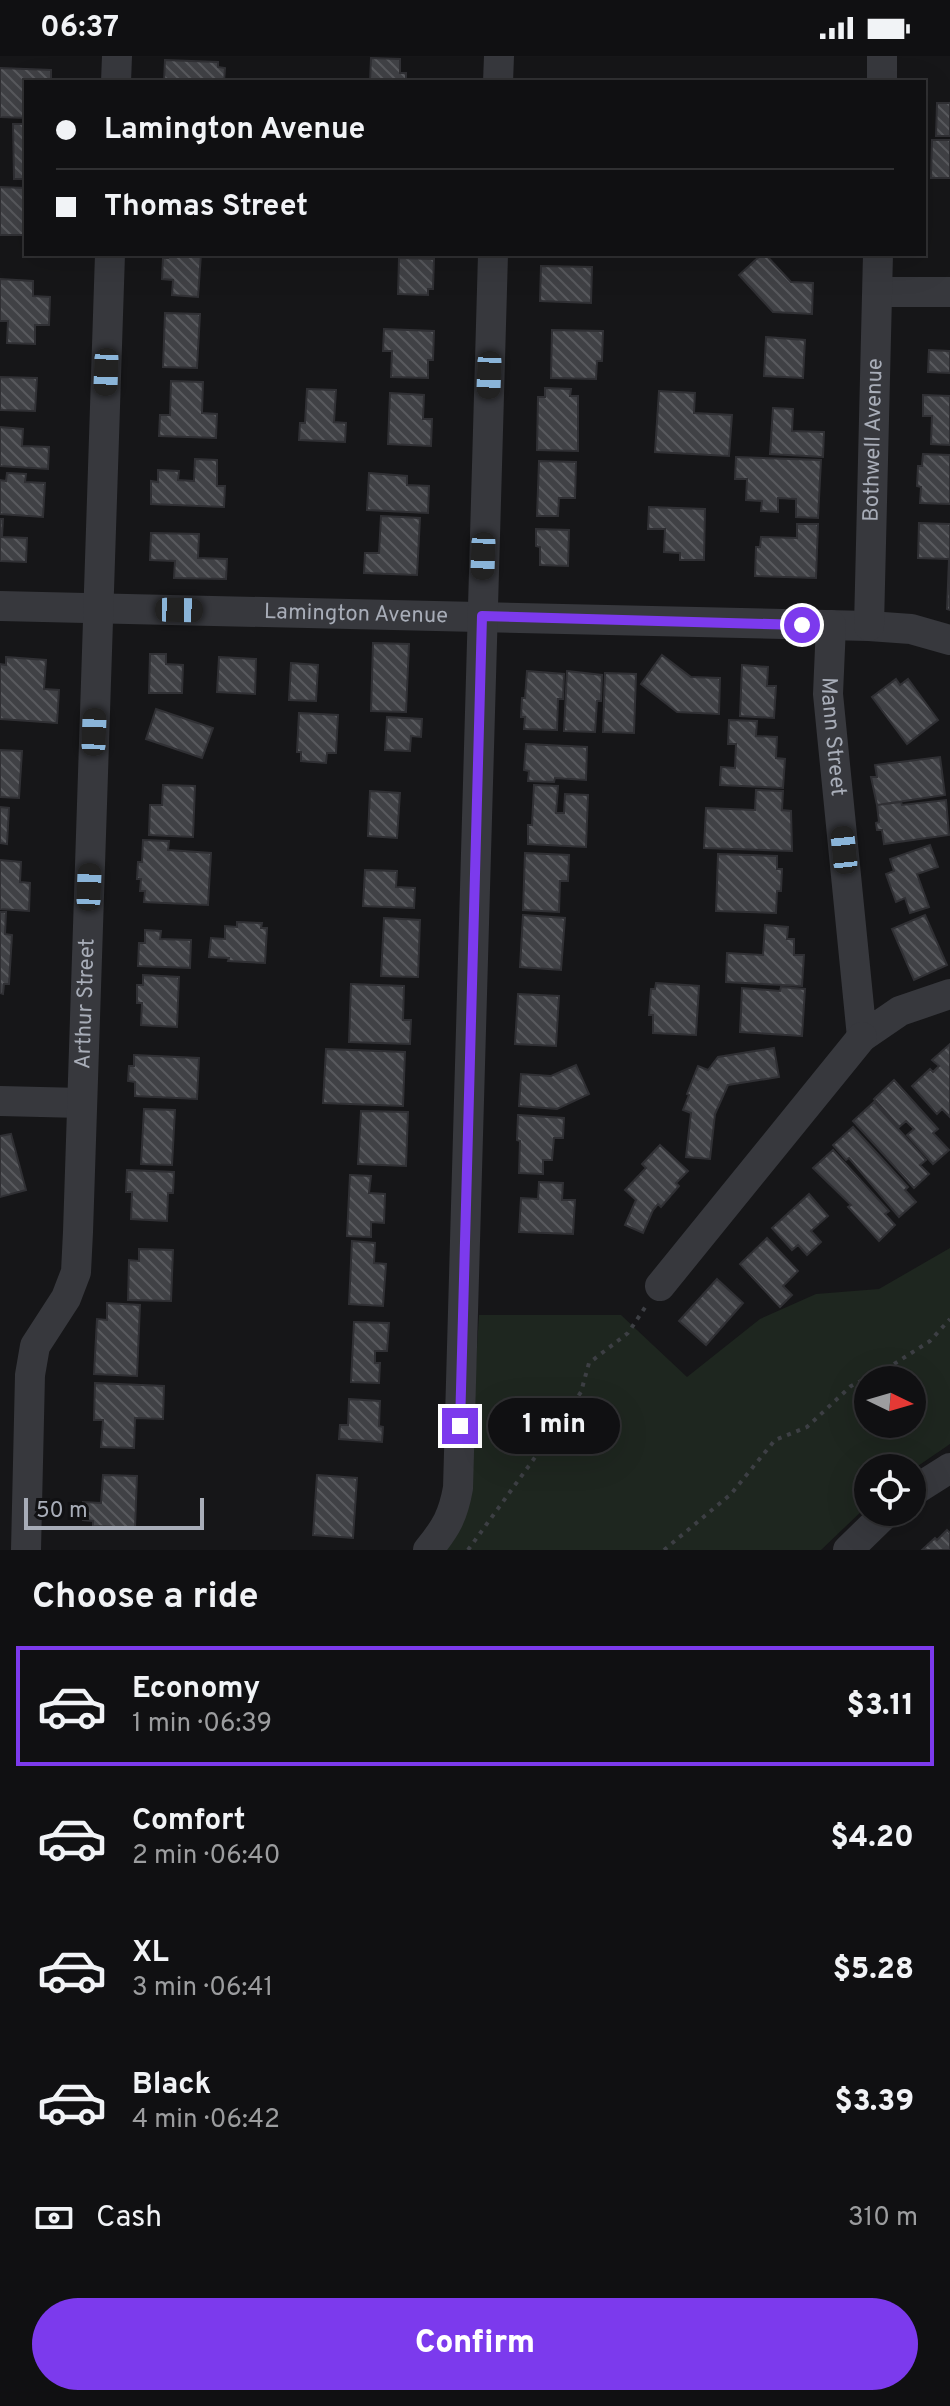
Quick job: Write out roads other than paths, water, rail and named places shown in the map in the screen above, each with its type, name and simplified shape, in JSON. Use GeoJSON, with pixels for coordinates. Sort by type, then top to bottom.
{"type":"FeatureCollection","features":[{"type":"Feature","properties":{"kind":"street"},"geometry":{"type":"LineString","coordinates":[[116,80],[117,56]]}},
{"type":"Feature","properties":{"kind":"street"},"geometry":{"type":"LineString","coordinates":[[498,80],[499,56]]}},
{"type":"Feature","properties":{"kind":"street"},"geometry":{"type":"LineString","coordinates":[[882,56],[882,80]]}},
{"type":"Feature","properties":{"kind":"street","name":"Arthur Street"},"geometry":{"type":"LineString","coordinates":[[26,1550],[30,1375],[35,1346],[66,1298],[76,1272],[110,256]]}},
{"type":"Feature","properties":{"kind":"street"},"geometry":{"type":"LineString","coordinates":[[428,1550],[446,1528],[454,1511],[458,1488],[493,256]]}},
{"type":"Feature","properties":{"kind":"street","name":"Bothwell Avenue"},"geometry":{"type":"LineString","coordinates":[[869,626],[878,256]]}},
{"type":"Feature","properties":{"kind":"street"},"geometry":{"type":"LineString","coordinates":[[878,292],[950,292]]}},
{"type":"Feature","properties":{"kind":"street","name":"Lamington Avenue"},"geometry":{"type":"LineString","coordinates":[[0,606],[869,626],[911,629],[950,640]]}},
{"type":"Feature","properties":{"kind":"street","name":"Mann Street"},"geometry":{"type":"LineString","coordinates":[[831,625],[828,694],[862,1037]]}},
{"type":"Feature","properties":{"kind":"street"},"geometry":{"type":"LineString","coordinates":[[660,1286],[862,1037],[900,1011],[950,994]]}},
{"type":"Feature","properties":{"kind":"street"},"geometry":{"type":"LineString","coordinates":[[0,1101],[82,1103]]}},
{"type":"Feature","properties":{"kind":"street"},"geometry":{"type":"LineString","coordinates":[[926,1483],[950,1468]]}},
{"type":"Feature","properties":{"kind":"street"},"geometry":{"type":"LineString","coordinates":[[848,1550],[873,1526]]}}]}
